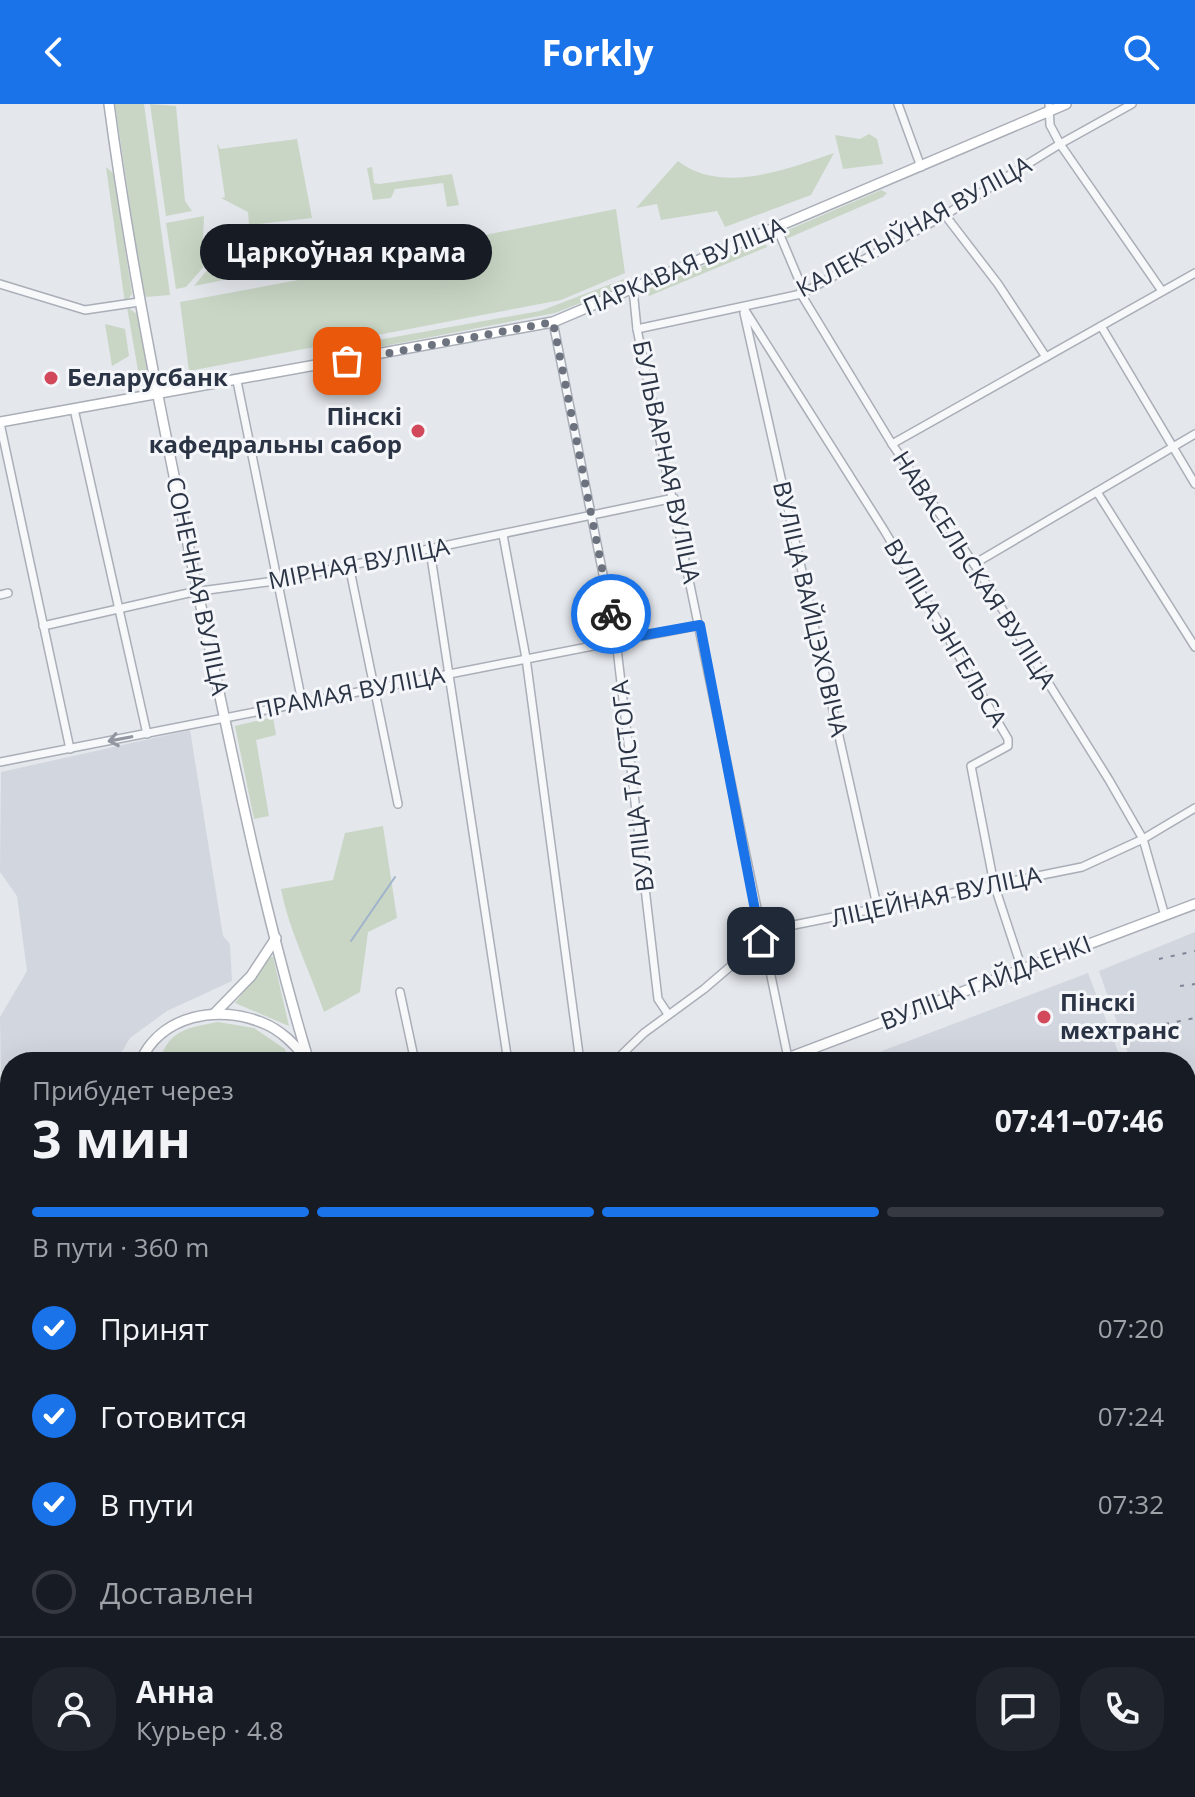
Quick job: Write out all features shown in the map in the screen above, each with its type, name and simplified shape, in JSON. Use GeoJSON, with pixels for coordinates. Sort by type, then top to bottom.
{"type":"FeatureCollection","features":[{"type":"Feature","properties":{"kind":"street","name":"СОНЕЧНАЯ ВУЛІЦА"},"geometry":{"type":"LineString","coordinates":[[109,104],[139,302],[224,718],[307,1052]]}},
{"type":"Feature","properties":{"kind":"street"},"geometry":{"type":"LineString","coordinates":[[898,104],[921,167]]}},
{"type":"Feature","properties":{"kind":"street","name":"ПАРКАВАЯ ВУЛІЦА"},"geometry":{"type":"LineString","coordinates":[[0,423],[553,322],[921,167],[1050,107],[1066,104]]}},
{"type":"Feature","properties":{"kind":"street","name":"КАЛЕКТЫЎНАЯ ВУЛІЦА"},"geometry":{"type":"LineString","coordinates":[[637,329],[801,294],[945,215],[1132,104]]}},
{"type":"Feature","properties":{"kind":"street"},"geometry":{"type":"LineString","coordinates":[[1050,107],[1050,125],[1060,144],[1162,291]]}},
{"type":"Feature","properties":{"kind":"street"},"geometry":{"type":"LineString","coordinates":[[945,215],[998,284],[1046,357]]}},
{"type":"Feature","properties":{"kind":"street","name":"НАВАСЕЛЬСКАЯ ВУЛІЦА"},"geometry":{"type":"LineString","coordinates":[[777,228],[801,285],[801,294],[892,444],[974,564],[1143,839],[1165,916]]}},
{"type":"Feature","properties":{"kind":"street"},"geometry":{"type":"LineString","coordinates":[[892,444],[1195,273]]}},
{"type":"Feature","properties":{"kind":"street"},"geometry":{"type":"LineString","coordinates":[[0,284],[85,310],[139,302]]}},
{"type":"Feature","properties":{"kind":"street","name":"БУЛЬВАРНАЯ ВУЛІЦА"},"geometry":{"type":"LineString","coordinates":[[633,289],[637,329],[700,625],[761,941],[787,1052]]}},
{"type":"Feature","properties":{"kind":"street","name":"ВУЛІЦА ЭНГЕЛЬСА"},"geometry":{"type":"LineString","coordinates":[[743,307],[884,530],[1008,739],[1008,746],[971,766],[994,884],[1022,969]]}},
{"type":"Feature","properties":{"kind":"street","name":"ВУЛІЦА ВАЙЦЭХОВІЧА"},"geometry":{"type":"LineString","coordinates":[[743,307],[878,910]]}},
{"type":"Feature","properties":{"kind":"street","name":"ВУЛІЦА ТАЛСТОГА"},"geometry":{"type":"LineString","coordinates":[[553,322],[616,640],[658,999],[668,1014]]}},
{"type":"Feature","properties":{"kind":"street"},"geometry":{"type":"LineString","coordinates":[[1101,326],[1195,484]]}},
{"type":"Feature","properties":{"kind":"street"},"geometry":{"type":"LineString","coordinates":[[237,381],[275,581],[302,702]]}},
{"type":"Feature","properties":{"kind":"street"},"geometry":{"type":"LineString","coordinates":[[74,409],[147,734]]}},
{"type":"Feature","properties":{"kind":"street"},"geometry":{"type":"LineString","coordinates":[[0,423],[70,749]]}},
{"type":"Feature","properties":{"kind":"street"},"geometry":{"type":"LineString","coordinates":[[974,564],[1195,434]]}},
{"type":"Feature","properties":{"kind":"street"},"geometry":{"type":"LineString","coordinates":[[1097,492],[1195,647]]}},
{"type":"Feature","properties":{"kind":"street","name":"МІРНАЯ ВУЛІЦА"},"geometry":{"type":"LineString","coordinates":[[43,626],[198,592],[275,581],[674,498]]}},
{"type":"Feature","properties":{"kind":"street"},"geometry":{"type":"LineString","coordinates":[[503,535],[526,658],[579,1052]]}},
{"type":"Feature","properties":{"kind":"street"},"geometry":{"type":"LineString","coordinates":[[430,550],[507,1052]]}},
{"type":"Feature","properties":{"kind":"street"},"geometry":{"type":"LineString","coordinates":[[349,565],[398,804]]}},
{"type":"Feature","properties":{"kind":"street","name":"ПРАМАЯ ВУЛІЦА"},"geometry":{"type":"LineString","coordinates":[[0,762],[700,625]]}},
{"type":"Feature","properties":{"kind":"street","name":"ЛІЦЕЙНАЯ ВУЛІЦА"},"geometry":{"type":"LineString","coordinates":[[625,1052],[774,929],[1082,867],[1143,839],[1195,808]]}},
{"type":"Feature","properties":{"kind":"street","name":"ВУЛІЦА ГАЙДАЕНКІ"},"geometry":{"type":"LineString","coordinates":[[804,1052],[1195,904]]}},
{"type":"Feature","properties":{"kind":"street"},"geometry":{"type":"LineString","coordinates":[[214,1014],[251,976],[276,938]]}},
{"type":"Feature","properties":{"kind":"street"},"geometry":{"type":"LineString","coordinates":[[400,992],[413,1052]]}},
{"type":"Feature","properties":{"kind":"street"},"geometry":{"type":"LineString","coordinates":[[147,1052],[163,1031],[182,1021],[214,1014],[236,1015],[263,1023],[288,1038],[301,1052]]}},
{"type":"Feature","properties":{"kind":"shaded area"},"geometry":{"type":"Polygon","coordinates":[[[190,730],[223,936],[230,944],[232,981],[167,1011],[130,1038],[122,1052],[1,1052],[0,1017],[27,971],[17,896],[0,872],[1,772],[190,730]]]}},
{"type":"Feature","properties":{"kind":"shaded area"},"geometry":{"type":"Polygon","coordinates":[[[1195,932],[1195,1052],[1127,1052],[1099,971],[1195,932]]]}},
{"type":"Feature","properties":{"kind":"shaded area","name":"Пінскі мехтранс"},"geometry":{"type":"Polygon","coordinates":[[[1088,973],[1118,1052],[879,1052],[1088,973]]]}},
{"type":"Feature","properties":{"kind":"green space"},"geometry":{"type":"Polygon","coordinates":[[[115,104],[144,104],[170,295],[146,297],[142,289],[115,104]]]}},
{"type":"Feature","properties":{"kind":"green space"},"geometry":{"type":"Polygon","coordinates":[[[150,104],[176,106],[185,201],[192,211],[166,216],[150,104]]]}},
{"type":"Feature","properties":{"kind":"green space"},"geometry":{"type":"Polygon","coordinates":[[[869,134],[877,139],[883,164],[843,169],[835,135],[860,139],[869,134]]]}},
{"type":"Feature","properties":{"kind":"green space"},"geometry":{"type":"Polygon","coordinates":[[[297,139],[312,218],[249,225],[248,212],[221,198],[225,197],[217,143],[220,149],[297,139]]]}},
{"type":"Feature","properties":{"kind":"green space"},"geometry":{"type":"Polygon","coordinates":[[[834,153],[811,195],[725,227],[717,211],[661,220],[657,204],[636,208],[678,161],[695,171],[734,178],[776,172],[834,153]]]}},
{"type":"Feature","properties":{"kind":"green space"},"geometry":{"type":"Polygon","coordinates":[[[106,167],[113,173],[132,294],[125,303],[106,167]]]}},
{"type":"Feature","properties":{"kind":"green space"},"geometry":{"type":"Polygon","coordinates":[[[372,167],[374,183],[379,184],[452,174],[459,205],[447,207],[443,183],[395,189],[391,198],[373,200],[367,168],[372,167]]]}},
{"type":"Feature","properties":{"kind":"green space"},"geometry":{"type":"Polygon","coordinates":[[[881,190],[887,193],[883,197],[786,239],[788,230],[881,190]]]}},
{"type":"Feature","properties":{"kind":"green space"},"geometry":{"type":"Polygon","coordinates":[[[616,209],[625,273],[561,300],[189,371],[180,302],[390,263],[391,269],[447,258],[445,243],[616,209]]]}},
{"type":"Feature","properties":{"kind":"green space"},"geometry":{"type":"Polygon","coordinates":[[[204,216],[203,240],[209,249],[220,248],[186,287],[176,289],[166,223],[204,216]]]}},
{"type":"Feature","properties":{"kind":"green space"},"geometry":{"type":"Polygon","coordinates":[[[764,240],[767,247],[649,296],[646,290],[764,240]]]}},
{"type":"Feature","properties":{"kind":"green space"},"geometry":{"type":"Polygon","coordinates":[[[227,246],[229,261],[237,263],[358,246],[358,253],[194,286],[227,246]]]}},
{"type":"Feature","properties":{"kind":"green space"},"geometry":{"type":"Polygon","coordinates":[[[627,278],[624,286],[555,313],[369,349],[368,343],[378,340],[540,311],[627,278]]]}},
{"type":"Feature","properties":{"kind":"green space"},"geometry":{"type":"Polygon","coordinates":[[[127,307],[137,314],[149,380],[140,382],[127,307]]]}},
{"type":"Feature","properties":{"kind":"green space"},"geometry":{"type":"Polygon","coordinates":[[[105,324],[125,329],[129,356],[112,366],[105,324]]]}},
{"type":"Feature","properties":{"kind":"green space"},"geometry":{"type":"Polygon","coordinates":[[[273,717],[276,735],[256,740],[269,816],[254,819],[235,726],[273,717]]]}},
{"type":"Feature","properties":{"kind":"green space"},"geometry":{"type":"Polygon","coordinates":[[[383,826],[397,918],[368,932],[360,992],[324,1012],[294,936],[281,889],[333,880],[345,833],[383,826]]]}},
{"type":"Feature","properties":{"kind":"green space"},"geometry":{"type":"Polygon","coordinates":[[[273,957],[289,1026],[235,1003],[273,957]]]}},
{"type":"Feature","properties":{"kind":"green space"},"geometry":{"type":"Polygon","coordinates":[[[218,1022],[254,1028],[286,1052],[163,1052],[180,1032],[218,1022]]]}},
{"type":"Feature","properties":{"kind":"waterway"},"geometry":{"type":"LineString","coordinates":[[351,941],[395,877]]}},
{"type":"Feature","properties":{"kind":"railway"},"geometry":{"type":"LineString","coordinates":[[1159,959],[1195,951]]}},
{"type":"Feature","properties":{"kind":"railway"},"geometry":{"type":"LineString","coordinates":[[1180,986],[1195,984]]}},
{"type":"Feature","properties":{"kind":"railway"},"geometry":{"type":"LineString","coordinates":[[1165,1024],[1195,1018]]}},
{"type":"Feature","properties":{"kind":"way so far"},"geometry":{"type":"LineString","coordinates":[[347,361],[553,322],[589,516],[611,614]]}},
{"type":"Feature","properties":{"kind":"place","name":"Царкоўная крама"},"geometry":{"type":"Point","coordinates":[347,361]}},
{"type":"Feature","properties":{"kind":"place","name":"Беларусбанк"},"geometry":{"type":"Point","coordinates":[51,378]}},
{"type":"Feature","properties":{"kind":"place","name":"Пінскі кафедральны сабор"},"geometry":{"type":"Point","coordinates":[418,431]}},
{"type":"Feature","properties":{"kind":"place","name":"Пінскі мехтранс"},"geometry":{"type":"Point","coordinates":[1044,1017]}},
{"type":"Feature","properties":{"kind":"route"},"geometry":{"type":"LineString","coordinates":[[611,614],[616,640],[700,625],[761,941]]}}]}
